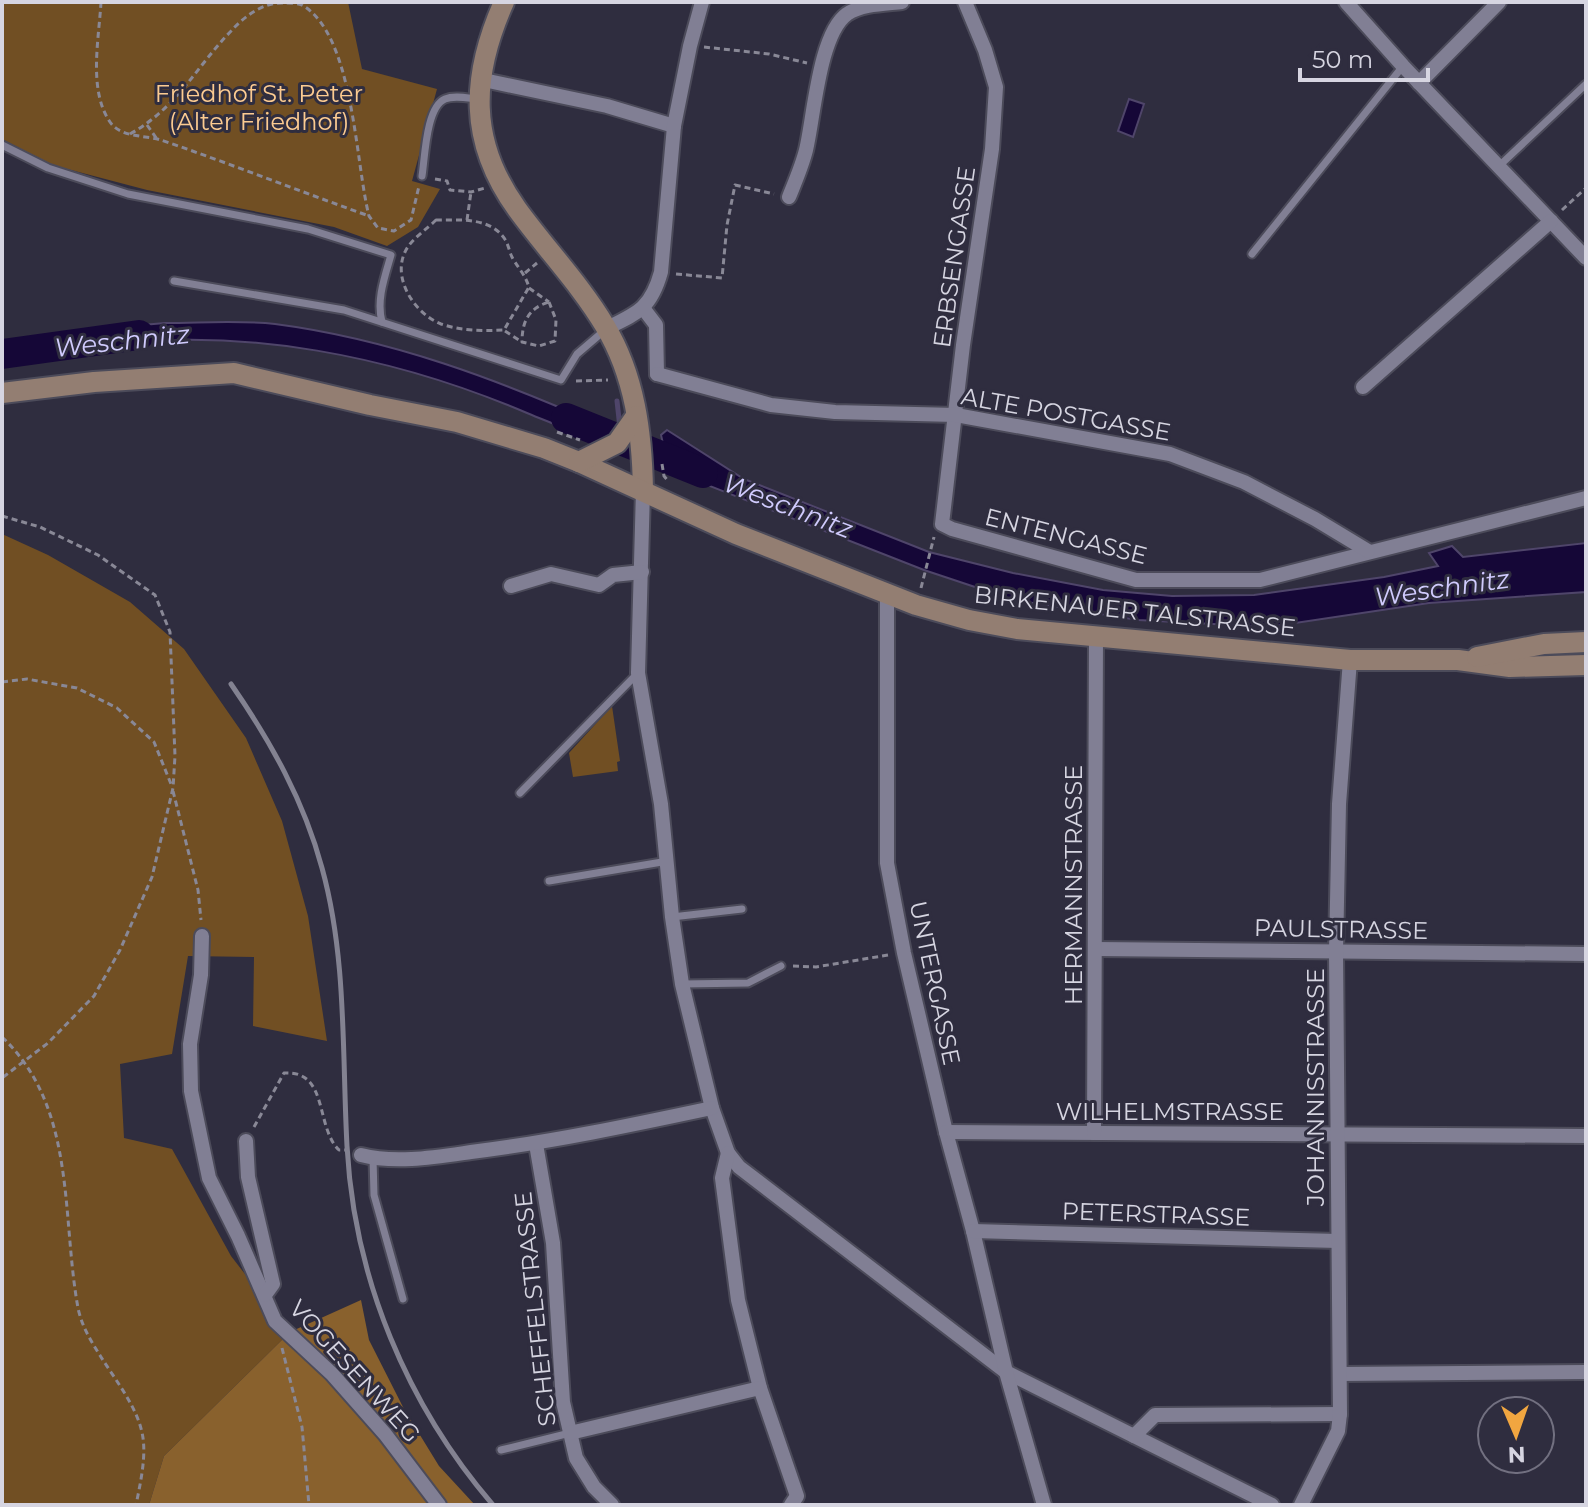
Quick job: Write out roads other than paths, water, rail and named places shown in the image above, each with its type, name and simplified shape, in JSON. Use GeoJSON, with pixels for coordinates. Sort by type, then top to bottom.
{"type":"FeatureCollection","features":[{"type":"Feature","properties":{"kind":"main road"},"geometry":{"type":"LineString","coordinates":[[504,2],[487,45],[479,89],[485,139],[491,160],[507,194],[607,328],[632,385],[643,485]]}},
{"type":"Feature","properties":{"kind":"main road","name":"BIRKENAUER TALSTRASSE"},"geometry":{"type":"LineString","coordinates":[[2,393],[94,382],[234,373],[457,422],[587,459],[736,534],[887,594],[969,620],[1017,629],[1350,660],[1458,660],[1510,667],[1586,665]]}},
{"type":"Feature","properties":{"kind":"main road"},"geometry":{"type":"LineString","coordinates":[[587,459],[617,443],[636,412]]}},
{"type":"Feature","properties":{"kind":"main road"},"geometry":{"type":"LineString","coordinates":[[1458,660],[1544,644],[1586,642]]}},
{"type":"Feature","properties":{"kind":"street"},"geometry":{"type":"LineString","coordinates":[[607,328],[643,308],[655,294],[661,272],[674,126],[702,2]]}},
{"type":"Feature","properties":{"kind":"street"},"geometry":{"type":"LineString","coordinates":[[789,197],[806,151],[822,68],[834,32],[846,15],[858,8],[902,2]]}},
{"type":"Feature","properties":{"kind":"street","name":"ERBSENGASSE"},"geometry":{"type":"LineString","coordinates":[[938,530],[992,149],[996,87],[965,2]]}},
{"type":"Feature","properties":{"kind":"street"},"geometry":{"type":"LineString","coordinates":[[1346,2],[1586,258]]}},
{"type":"Feature","properties":{"kind":"street"},"geometry":{"type":"LineString","coordinates":[[1419,83],[1499,2]]}},
{"type":"Feature","properties":{"kind":"street"},"geometry":{"type":"LineString","coordinates":[[479,89],[607,106],[674,126]]}},
{"type":"Feature","properties":{"kind":"street"},"geometry":{"type":"LineString","coordinates":[[1363,387],[1551,221]]}},
{"type":"Feature","properties":{"kind":"street"},"geometry":{"type":"LineString","coordinates":[[632,385],[657,374],[656,325],[643,308]]}},
{"type":"Feature","properties":{"kind":"street","name":"ALTE POSTGASSE"},"geometry":{"type":"LineString","coordinates":[[657,374],[771,405],[835,412],[956,415],[1170,454],[1244,482],[1368,551]]}},
{"type":"Feature","properties":{"kind":"street"},"geometry":{"type":"LineString","coordinates":[[643,485],[638,673],[661,804],[682,984],[712,1108],[728,1153],[739,1167],[1006,1372],[1272,1505]]}},
{"type":"Feature","properties":{"kind":"street"},"geometry":{"type":"LineString","coordinates":[[1368,551],[1412,543],[1586,498]]}},
{"type":"Feature","properties":{"kind":"street","name":"ENTENGASSE"},"geometry":{"type":"LineString","coordinates":[[938,530],[952,529],[1136,580],[1260,580],[1368,551]]}},
{"type":"Feature","properties":{"kind":"street"},"geometry":{"type":"LineString","coordinates":[[511,586],[551,574],[599,585],[613,575],[642,572]]}},
{"type":"Feature","properties":{"kind":"street","name":"UNTERGASSE"},"geometry":{"type":"LineString","coordinates":[[887,594],[887,863],[904,953],[946,1132],[1006,1372],[1044,1505]]}},
{"type":"Feature","properties":{"kind":"street","name":"HERMANNSTRASSE"},"geometry":{"type":"LineString","coordinates":[[1094,1133],[1096,637]]}},
{"type":"Feature","properties":{"kind":"street","name":"JOHANNISSTRASSE"},"geometry":{"type":"LineString","coordinates":[[1301,1505],[1338,1431],[1340,1414],[1336,951],[1339,804],[1350,660]]}},
{"type":"Feature","properties":{"kind":"street","name":"VOGESENWEG"},"geometry":{"type":"LineString","coordinates":[[202,936],[201,975],[190,1044],[191,1091],[209,1178],[275,1321],[332,1374],[385,1434],[439,1505]]}},
{"type":"Feature","properties":{"kind":"street","name":"PAULSTRASSE"},"geometry":{"type":"LineString","coordinates":[[1096,949],[1586,954]]}},
{"type":"Feature","properties":{"kind":"street"},"geometry":{"type":"LineString","coordinates":[[367,1156],[429,1157],[536,1144],[712,1108]]}},
{"type":"Feature","properties":{"kind":"street","name":"WILHELMSTRASSE"},"geometry":{"type":"LineString","coordinates":[[946,1132],[1586,1136]]}},
{"type":"Feature","properties":{"kind":"street"},"geometry":{"type":"LineString","coordinates":[[246,1141],[248,1177],[273,1284],[265,1295]]}},
{"type":"Feature","properties":{"kind":"street","name":"SCHEFFELSTRASSE"},"geometry":{"type":"LineString","coordinates":[[536,1144],[553,1243],[560,1377],[570,1433],[576,1458],[594,1487],[612,1505]]}},
{"type":"Feature","properties":{"kind":"street"},"geometry":{"type":"LineString","coordinates":[[728,1153],[722,1178],[738,1300],[760,1388],[797,1496],[791,1505]]}},
{"type":"Feature","properties":{"kind":"street","name":"PETERSTRASSE"},"geometry":{"type":"LineString","coordinates":[[973,1231],[1338,1241]]}},
{"type":"Feature","properties":{"kind":"street"},"geometry":{"type":"LineString","coordinates":[[1340,1374],[1586,1372]]}},
{"type":"Feature","properties":{"kind":"street"},"geometry":{"type":"LineString","coordinates":[[570,1433],[760,1388]]}},
{"type":"Feature","properties":{"kind":"street"},"geometry":{"type":"LineString","coordinates":[[1134,1436],[1155,1415],[1340,1414]]}},
{"type":"Feature","properties":{"kind":"lane"},"geometry":{"type":"LineString","coordinates":[[1252,254],[1403,66]]}},
{"type":"Feature","properties":{"kind":"lane"},"geometry":{"type":"LineString","coordinates":[[1498,167],[1586,84]]}},
{"type":"Feature","properties":{"kind":"lane"},"geometry":{"type":"LineString","coordinates":[[422,176],[432,111],[440,101],[479,89]]}},
{"type":"Feature","properties":{"kind":"lane"},"geometry":{"type":"LineString","coordinates":[[2,145],[48,168],[128,194],[308,229],[391,255],[381,296],[379,312],[382,322]]}},
{"type":"Feature","properties":{"kind":"lane"},"geometry":{"type":"LineString","coordinates":[[174,281],[344,310],[561,380],[577,354],[607,328]]}},
{"type":"Feature","properties":{"kind":"lane"},"geometry":{"type":"LineString","coordinates":[[520,793],[638,673]]}},
{"type":"Feature","properties":{"kind":"lane"},"geometry":{"type":"LineString","coordinates":[[549,881],[668,861]]}},
{"type":"Feature","properties":{"kind":"lane"},"geometry":{"type":"LineString","coordinates":[[672,917],[742,909]]}},
{"type":"Feature","properties":{"kind":"lane"},"geometry":{"type":"LineString","coordinates":[[682,984],[748,983],[781,966]]}},
{"type":"Feature","properties":{"kind":"lane"},"geometry":{"type":"LineString","coordinates":[[367,1156],[374,1195],[403,1299]]}},
{"type":"Feature","properties":{"kind":"lane"},"geometry":{"type":"LineString","coordinates":[[501,1450],[570,1433]]}},
{"type":"Feature","properties":{"kind":"water"},"geometry":{"type":"Polygon","coordinates":[[[1129,99],[1144,104],[1133,137],[1118,131],[1129,99]]]}},
{"type":"Feature","properties":{"kind":"water"},"geometry":{"type":"Polygon","coordinates":[[[165,323],[275,324],[361,340],[485,378],[605,427],[595,440],[589,440],[476,393],[371,361],[317,351],[263,343],[208,340],[98,346],[97,329],[165,323]]]}},
{"type":"Feature","properties":{"kind":"water"},"geometry":{"type":"Polygon","coordinates":[[[667,430],[744,479],[929,552],[1013,573],[1103,590],[1172,596],[1254,595],[1384,577],[1438,566],[1429,553],[1452,546],[1463,557],[1586,543],[1586,592],[1429,603],[1269,627],[1138,620],[1014,600],[924,570],[669,470],[661,435],[667,430]]]}},
{"type":"Feature","properties":{"kind":"waterway","name":"Weschnitz"},"geometry":{"type":"LineString","coordinates":[[2,354],[139,335]]}},
{"type":"Feature","properties":{"kind":"waterway"},"geometry":{"type":"LineString","coordinates":[[617,401],[620,428]]}},
{"type":"Feature","properties":{"kind":"waterway","name":"Weschnitz"},"geometry":{"type":"LineString","coordinates":[[566,418],[703,473]]}},
{"type":"Feature","properties":{"kind":"railway"},"geometry":{"type":"LineString","coordinates":[[231,684],[273,750],[296,796],[322,868],[340,971],[352,1195],[374,1291],[390,1338],[411,1382],[462,1466],[493,1505]]}},
{"type":"Feature","properties":{"kind":"park label","name":"Friedhof St. Peter (Alter Friedhof)"},"geometry":{"type":"Point","coordinates":[259,107]}}]}
